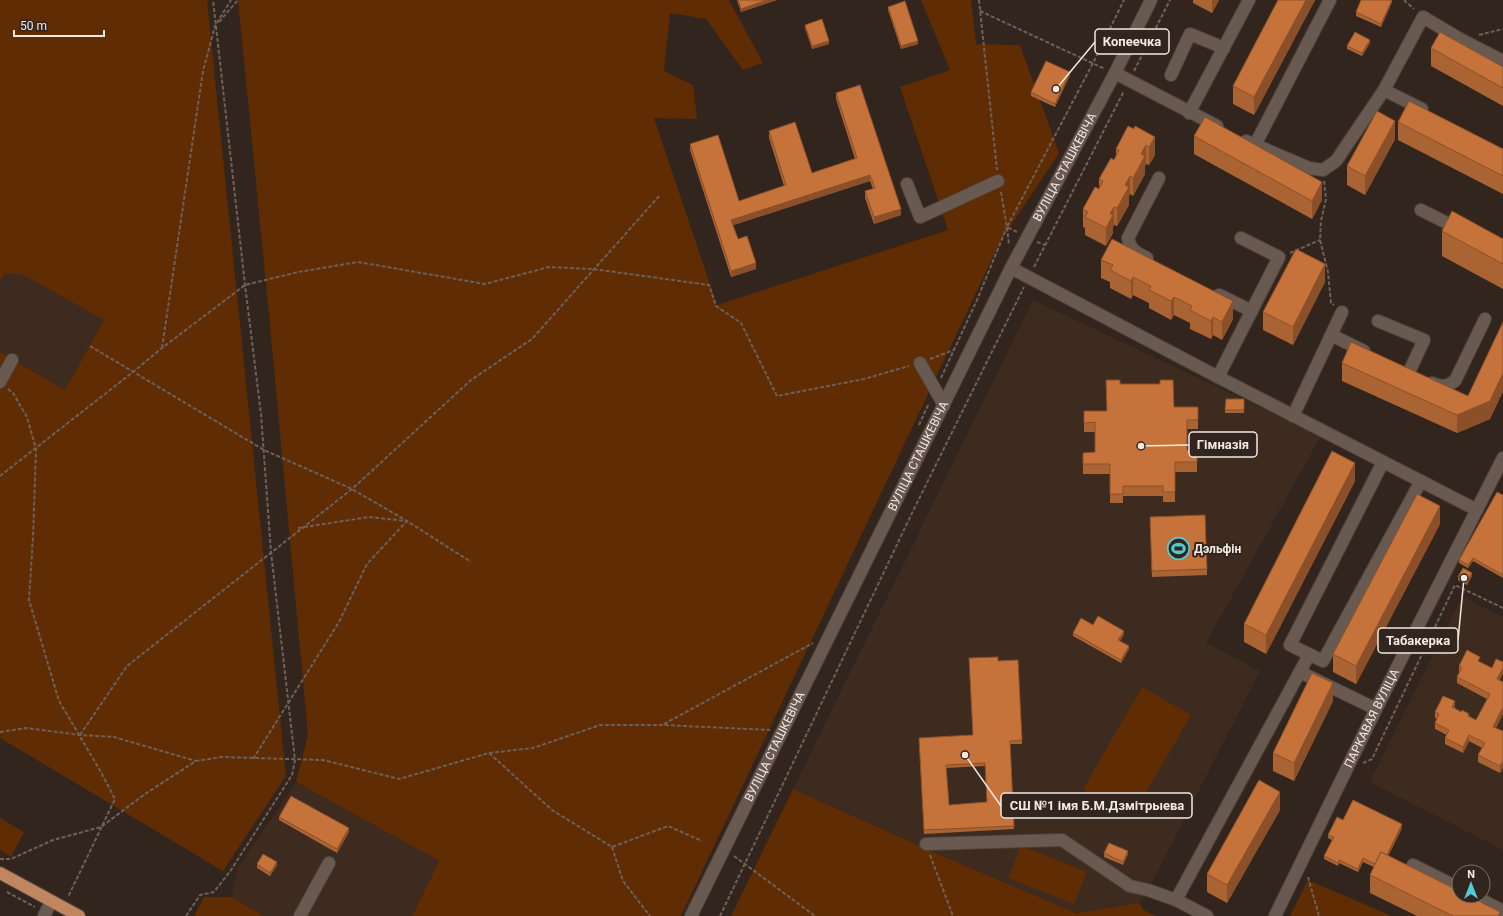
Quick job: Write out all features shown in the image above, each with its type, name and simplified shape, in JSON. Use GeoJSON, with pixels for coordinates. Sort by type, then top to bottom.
{"type":"FeatureCollection","features":[{"type":"Feature","properties":{"kind":"main road"},"geometry":{"type":"LineString","coordinates":[[0,873],[79,916]]}},
{"type":"Feature","properties":{"kind":"street","name":"ВУЛІЦА СТАШКЕВІЧА"},"geometry":{"type":"LineString","coordinates":[[691,916],[1011,268],[1115,73],[1152,0]]}},
{"type":"Feature","properties":{"kind":"street"},"geometry":{"type":"LineString","coordinates":[[1189,113],[1249,0]]}},
{"type":"Feature","properties":{"kind":"street"},"geometry":{"type":"LineString","coordinates":[[1255,145],[1330,0]]}},
{"type":"Feature","properties":{"kind":"street"},"geometry":{"type":"LineString","coordinates":[[1115,73],[1189,113],[1255,145],[1309,168],[1323,170],[1336,160],[1384,90],[1423,17],[1460,39],[1503,61]]}},
{"type":"Feature","properties":{"kind":"street"},"geometry":{"type":"LineString","coordinates":[[1171,75],[1190,34],[1224,48]]}},
{"type":"Feature","properties":{"kind":"street"},"geometry":{"type":"LineString","coordinates":[[1384,90],[1433,114]]}},
{"type":"Feature","properties":{"kind":"street"},"geometry":{"type":"LineString","coordinates":[[1156,263],[1136,253],[1129,246],[1128,238],[1159,178]]}},
{"type":"Feature","properties":{"kind":"street"},"geometry":{"type":"LineString","coordinates":[[908,184],[920,217],[998,181]]}},
{"type":"Feature","properties":{"kind":"street"},"geometry":{"type":"LineString","coordinates":[[1421,210],[1469,234]]}},
{"type":"Feature","properties":{"kind":"street"},"geometry":{"type":"LineString","coordinates":[[1218,377],[1279,257],[1241,238]]}},
{"type":"Feature","properties":{"kind":"street"},"geometry":{"type":"LineString","coordinates":[[1011,268],[1293,416],[1477,510]]}},
{"type":"Feature","properties":{"kind":"street"},"geometry":{"type":"LineString","coordinates":[[1211,291],[1252,311]]}},
{"type":"Feature","properties":{"kind":"street"},"geometry":{"type":"LineString","coordinates":[[1293,416],[1342,312]]}},
{"type":"Feature","properties":{"kind":"street"},"geometry":{"type":"LineString","coordinates":[[1395,365],[1440,386],[1447,386],[1455,381],[1485,319]]}},
{"type":"Feature","properties":{"kind":"street"},"geometry":{"type":"LineString","coordinates":[[1378,321],[1424,340],[1409,372]]}},
{"type":"Feature","properties":{"kind":"street"},"geometry":{"type":"LineString","coordinates":[[1331,335],[1374,355]]}},
{"type":"Feature","properties":{"kind":"street"},"geometry":{"type":"LineString","coordinates":[[2,384],[12,360]]}},
{"type":"Feature","properties":{"kind":"street"},"geometry":{"type":"LineString","coordinates":[[920,363],[944,405]]}},
{"type":"Feature","properties":{"kind":"street","name":"ПАРКАВАЯ ВУЛІЦА"},"geometry":{"type":"LineString","coordinates":[[1275,916],[1376,709],[1503,458]]}},
{"type":"Feature","properties":{"kind":"street"},"geometry":{"type":"LineString","coordinates":[[1383,462],[1290,645],[1309,655],[1323,661],[1421,481]]}},
{"type":"Feature","properties":{"kind":"street"},"geometry":{"type":"LineString","coordinates":[[1176,900],[1309,655]]}},
{"type":"Feature","properties":{"kind":"street"},"geometry":{"type":"LineString","coordinates":[[1300,672],[1376,709]]}},
{"type":"Feature","properties":{"kind":"street"},"geometry":{"type":"LineString","coordinates":[[926,844],[1062,840],[1130,886],[1148,890],[1176,900],[1207,916]]}},
{"type":"Feature","properties":{"kind":"street"},"geometry":{"type":"LineString","coordinates":[[300,916],[329,863]]}},
{"type":"Feature","properties":{"kind":"street"},"geometry":{"type":"LineString","coordinates":[[1413,864],[1451,884]]}},
{"type":"Feature","properties":{"kind":"street"},"geometry":{"type":"LineString","coordinates":[[45,915],[51,902]]}},
{"type":"Feature","properties":{"kind":"street"},"geometry":{"type":"LineString","coordinates":[[1489,904],[1503,911]]}},
{"type":"Feature","properties":{"kind":"path"},"geometry":{"type":"LineString","coordinates":[[186,916],[200,894],[214,892],[231,870],[292,775],[295,760],[272,552],[261,414],[213,0]]}},
{"type":"Feature","properties":{"kind":"path"},"geometry":{"type":"LineString","coordinates":[[162,348],[203,71],[215,26],[231,0]]}},
{"type":"Feature","properties":{"kind":"path"},"geometry":{"type":"LineString","coordinates":[[215,26],[238,0]]}},
{"type":"Feature","properties":{"kind":"path"},"geometry":{"type":"LineString","coordinates":[[979,0],[998,181],[1007,227]]}},
{"type":"Feature","properties":{"kind":"path"},"geometry":{"type":"LineString","coordinates":[[936,390],[977,300],[1007,227],[1093,63],[1124,0]]}},
{"type":"Feature","properties":{"kind":"path"},"geometry":{"type":"LineString","coordinates":[[720,916],[910,518],[1045,246],[1170,0]]}},
{"type":"Feature","properties":{"kind":"path"},"geometry":{"type":"LineString","coordinates":[[1404,0],[1423,17]]}},
{"type":"Feature","properties":{"kind":"path"},"geometry":{"type":"LineString","coordinates":[[980,11],[1115,73]]}},
{"type":"Feature","properties":{"kind":"path"},"geometry":{"type":"LineString","coordinates":[[1460,39],[1503,29]]}},
{"type":"Feature","properties":{"kind":"path"},"geometry":{"type":"LineString","coordinates":[[1323,170],[1326,199],[1320,221],[1320,240],[1328,272],[1331,303],[1342,312]]}},
{"type":"Feature","properties":{"kind":"path"},"geometry":{"type":"LineString","coordinates":[[80,735],[127,666],[352,489],[471,380],[532,339],[660,195]]}},
{"type":"Feature","properties":{"kind":"path"},"geometry":{"type":"LineString","coordinates":[[1007,227],[1045,246]]}},
{"type":"Feature","properties":{"kind":"path"},"geometry":{"type":"LineString","coordinates":[[1279,257],[1320,240]]}},
{"type":"Feature","properties":{"kind":"path"},"geometry":{"type":"LineString","coordinates":[[0,476],[162,348],[245,285],[298,272],[358,262],[485,284],[549,267],[593,270],[709,286],[716,306],[741,323],[777,396],[864,379],[920,363],[954,350]]}},
{"type":"Feature","properties":{"kind":"path"},"geometry":{"type":"LineString","coordinates":[[90,346],[264,450],[352,489],[407,521],[471,562]]}},
{"type":"Feature","properties":{"kind":"path"},"geometry":{"type":"LineString","coordinates":[[2,384],[13,393],[27,417],[36,449],[29,600],[59,701],[116,799],[101,826],[63,907]]}},
{"type":"Feature","properties":{"kind":"path"},"geometry":{"type":"LineString","coordinates":[[298,528],[369,517],[407,521]]}},
{"type":"Feature","properties":{"kind":"path"},"geometry":{"type":"LineString","coordinates":[[253,759],[339,622],[367,564],[407,521]]}},
{"type":"Feature","properties":{"kind":"path"},"geometry":{"type":"LineString","coordinates":[[1359,765],[1372,759],[1455,585],[1503,608]]}},
{"type":"Feature","properties":{"kind":"path"},"geometry":{"type":"LineString","coordinates":[[663,725],[817,640]]}},
{"type":"Feature","properties":{"kind":"path"},"geometry":{"type":"LineString","coordinates":[[0,859],[11,859],[54,840],[101,826],[145,794],[196,761],[221,757],[323,760],[399,779],[489,753],[533,748],[600,725],[663,725],[775,730]]}},
{"type":"Feature","properties":{"kind":"path"},"geometry":{"type":"LineString","coordinates":[[0,732],[26,728],[80,735],[114,737],[196,761]]}},
{"type":"Feature","properties":{"kind":"path"},"geometry":{"type":"LineString","coordinates":[[489,753],[552,810],[612,847],[624,881],[650,916]]}},
{"type":"Feature","properties":{"kind":"path"},"geometry":{"type":"LineString","coordinates":[[612,847],[668,826],[702,841]]}},
{"type":"Feature","properties":{"kind":"path"},"geometry":{"type":"LineString","coordinates":[[926,844],[953,916]]}},
{"type":"Feature","properties":{"kind":"path"},"geometry":{"type":"LineString","coordinates":[[724,849],[815,916]]}},
{"type":"Feature","properties":{"kind":"path"},"geometry":{"type":"LineString","coordinates":[[1308,873],[1308,880],[1319,916]]}},
{"type":"Feature","properties":{"kind":"path"},"geometry":{"type":"LineString","coordinates":[[6,892],[45,915]]}},
{"type":"Feature","properties":{"kind":"shaded area"},"geometry":{"type":"Polygon","coordinates":[[[0,0],[207,0],[286,776],[223,871],[0,738],[0,352],[65,390],[104,320],[23,275],[5,273],[0,281],[0,0]]]}},
{"type":"Feature","properties":{"kind":"shaded area"},"geometry":{"type":"Polygon","coordinates":[[[238,0],[729,0],[763,63],[743,70],[706,19],[670,13],[664,71],[693,85],[697,119],[654,118],[717,305],[948,230],[900,87],[950,70],[921,0],[971,0],[976,44],[1020,45],[1059,153],[1000,242],[681,916],[412,916],[439,861],[296,782],[308,735],[238,0]]]}},
{"type":"Feature","properties":{"kind":"shaded area"},"geometry":{"type":"Polygon","coordinates":[[[5,273],[23,275],[104,320],[65,390],[0,352],[0,281],[5,273]]]}},
{"type":"Feature","properties":{"kind":"shaded area"},"geometry":{"type":"Polygon","coordinates":[[[1033,300],[1321,436],[1206,643],[1260,671],[1148,890],[1139,903],[1076,913],[929,850],[793,789],[1033,300]]]}},
{"type":"Feature","properties":{"kind":"shaded area"},"geometry":{"type":"Polygon","coordinates":[[[1462,597],[1503,617],[1503,850],[1370,782],[1462,597]]]}},
{"type":"Feature","properties":{"kind":"shaded area"},"geometry":{"type":"Polygon","coordinates":[[[1142,687],[1191,715],[1132,817],[1083,789],[1142,687]]]}},
{"type":"Feature","properties":{"kind":"shaded area"},"geometry":{"type":"Polygon","coordinates":[[[296,782],[439,861],[412,916],[264,916],[232,897],[237,869],[296,782]]]}},
{"type":"Feature","properties":{"kind":"shaded area"},"geometry":{"type":"Polygon","coordinates":[[[793,789],[929,850],[1076,913],[1139,903],[1145,911],[1156,916],[731,916],[793,789]]]}},
{"type":"Feature","properties":{"kind":"shaded area"},"geometry":{"type":"Polygon","coordinates":[[[0,818],[24,832],[11,857],[0,850],[0,818]]]}},
{"type":"Feature","properties":{"kind":"shaded area"},"geometry":{"type":"Polygon","coordinates":[[[1021,846],[1087,872],[1074,904],[1008,878],[1021,846]]]}},
{"type":"Feature","properties":{"kind":"shaded area"},"geometry":{"type":"Polygon","coordinates":[[[1308,880],[1392,916],[1290,916],[1308,880]]]}},
{"type":"Feature","properties":{"kind":"shaded area"},"geometry":{"type":"Polygon","coordinates":[[[204,897],[232,897],[264,916],[194,916],[204,897]]]}},
{"type":"Feature","properties":{"kind":"building"},"geometry":{"type":"Polygon","coordinates":[[[738,0],[767,0],[741,9],[738,0]]]}},
{"type":"Feature","properties":{"kind":"building"},"geometry":{"type":"Polygon","coordinates":[[[1278,0],[1306,0],[1254,97],[1233,86],[1278,0]]]}},
{"type":"Feature","properties":{"kind":"building"},"geometry":{"type":"Polygon","coordinates":[[[1361,0],[1392,0],[1381,24],[1356,12],[1361,0]]]}},
{"type":"Feature","properties":{"kind":"building"},"geometry":{"type":"Polygon","coordinates":[[[905,1],[918,41],[901,46],[888,7],[905,1]]]}},
{"type":"Feature","properties":{"kind":"building"},"geometry":{"type":"Polygon","coordinates":[[[822,19],[829,41],[812,46],[805,25],[822,19]]]}},
{"type":"Feature","properties":{"kind":"building"},"geometry":{"type":"Polygon","coordinates":[[[1355,32],[1370,40],[1362,53],[1347,46],[1355,32]]]}},
{"type":"Feature","properties":{"kind":"building"},"geometry":{"type":"Polygon","coordinates":[[[1440,32],[1503,67],[1503,88],[1431,48],[1440,32]]]}},
{"type":"Feature","properties":{"kind":"building"},"geometry":{"type":"Polygon","coordinates":[[[1046,61],[1070,72],[1055,104],[1031,92],[1046,61]]]}},
{"type":"Feature","properties":{"kind":"building"},"geometry":{"type":"Polygon","coordinates":[[[860,85],[901,209],[874,217],[865,191],[875,188],[870,175],[731,220],[738,239],[747,236],[756,263],[731,271],[690,144],[718,135],[739,201],[786,185],[769,131],[795,122],[812,173],[857,158],[836,93],[860,85]]]}},
{"type":"Feature","properties":{"kind":"building"},"geometry":{"type":"Polygon","coordinates":[[[1409,101],[1503,149],[1503,176],[1398,122],[1409,101]]]}},
{"type":"Feature","properties":{"kind":"building"},"geometry":{"type":"Polygon","coordinates":[[[1377,111],[1395,121],[1365,176],[1347,166],[1377,111]]]}},
{"type":"Feature","properties":{"kind":"building"},"geometry":{"type":"Polygon","coordinates":[[[1205,117],[1322,182],[1312,201],[1194,136],[1205,117]]]}},
{"type":"Feature","properties":{"kind":"building"},"geometry":{"type":"Polygon","coordinates":[[[1128,126],[1134,129],[1135,126],[1155,137],[1149,147],[1146,145],[1141,154],[1145,156],[1133,178],[1130,176],[1125,185],[1129,187],[1117,208],[1114,207],[1110,214],[1113,215],[1106,228],[1085,217],[1088,212],[1083,209],[1095,187],[1099,189],[1103,181],[1099,179],[1111,158],[1114,160],[1119,150],[1116,149],[1128,126]]]}},
{"type":"Feature","properties":{"kind":"building"},"geometry":{"type":"Polygon","coordinates":[[[1452,211],[1503,239],[1503,264],[1442,231],[1452,211]]]}},
{"type":"Feature","properties":{"kind":"building"},"geometry":{"type":"Polygon","coordinates":[[[1112,239],[1233,301],[1222,322],[1213,317],[1211,321],[1190,310],[1192,306],[1174,297],[1171,301],[1149,290],[1151,286],[1133,277],[1131,281],[1110,270],[1113,265],[1101,260],[1112,239]]]}},
{"type":"Feature","properties":{"kind":"building"},"geometry":{"type":"Polygon","coordinates":[[[1296,249],[1325,264],[1293,327],[1263,312],[1296,249]]]}},
{"type":"Feature","properties":{"kind":"building"},"geometry":{"type":"Polygon","coordinates":[[[1503,322],[1503,373],[1490,401],[1457,415],[1342,363],[1351,342],[1468,396],[1503,322]]]}},
{"type":"Feature","properties":{"kind":"building"},"geometry":{"type":"Polygon","coordinates":[[[1106,380],[1120,380],[1120,384],[1160,384],[1160,380],[1173,380],[1174,407],[1198,407],[1198,420],[1187,420],[1187,450],[1197,450],[1197,462],[1175,462],[1175,492],[1163,492],[1163,486],[1123,486],[1123,494],[1110,494],[1110,464],[1083,464],[1083,453],[1095,452],[1095,422],[1084,423],[1084,411],[1107,411],[1106,380]]]}},
{"type":"Feature","properties":{"kind":"building"},"geometry":{"type":"Polygon","coordinates":[[[1226,399],[1244,399],[1244,410],[1225,410],[1226,399]]]}},
{"type":"Feature","properties":{"kind":"building"},"geometry":{"type":"Polygon","coordinates":[[[1332,451],[1355,463],[1266,635],[1244,624],[1332,451]]]}},
{"type":"Feature","properties":{"kind":"building"},"geometry":{"type":"Polygon","coordinates":[[[1497,492],[1503,495],[1503,575],[1473,558],[1468,565],[1459,560],[1497,492]]]}},
{"type":"Feature","properties":{"kind":"building"},"geometry":{"type":"Polygon","coordinates":[[[1417,494],[1440,506],[1356,666],[1333,654],[1417,494]]]}},
{"type":"Feature","properties":{"kind":"building","name":"Дэльфін"},"geometry":{"type":"Polygon","coordinates":[[[1205,515],[1207,569],[1152,571],[1150,517],[1205,515]]]}},
{"type":"Feature","properties":{"kind":"building"},"geometry":{"type":"Polygon","coordinates":[[[1463,568],[1472,573],[1467,582],[1458,577],[1463,568]]]}},
{"type":"Feature","properties":{"kind":"building"},"geometry":{"type":"Polygon","coordinates":[[[1098,616],[1124,631],[1118,640],[1129,646],[1121,660],[1073,633],[1081,618],[1093,625],[1098,616]]]}},
{"type":"Feature","properties":{"kind":"building"},"geometry":{"type":"Polygon","coordinates":[[[1467,650],[1480,657],[1478,661],[1492,668],[1496,659],[1503,662],[1503,668],[1497,679],[1503,682],[1503,707],[1493,727],[1503,731],[1503,761],[1500,766],[1478,755],[1485,743],[1469,735],[1463,747],[1445,738],[1449,730],[1435,723],[1439,714],[1435,712],[1443,696],[1455,701],[1452,707],[1461,712],[1462,710],[1469,714],[1468,716],[1476,720],[1490,694],[1457,677],[1462,668],[1459,666],[1467,650]]]}},
{"type":"Feature","properties":{"kind":"building"},"geometry":{"type":"Polygon","coordinates":[[[998,657],[998,661],[1018,660],[1022,740],[1010,741],[1014,826],[924,830],[919,738],[973,735],[969,658],[998,657]],[[985,763],[946,765],[949,805],[987,802],[985,763]]]}},
{"type":"Feature","properties":{"kind":"building"},"geometry":{"type":"Polygon","coordinates":[[[1312,673],[1333,683],[1294,763],[1273,753],[1312,673]]]}},
{"type":"Feature","properties":{"kind":"building"},"geometry":{"type":"Polygon","coordinates":[[[1259,780],[1280,792],[1227,885],[1207,874],[1259,780]]]}},
{"type":"Feature","properties":{"kind":"building"},"geometry":{"type":"Polygon","coordinates":[[[291,796],[349,828],[337,849],[279,817],[291,796]]]}},
{"type":"Feature","properties":{"kind":"building"},"geometry":{"type":"Polygon","coordinates":[[[1353,800],[1402,824],[1387,855],[1381,852],[1375,864],[1363,858],[1358,869],[1339,860],[1338,863],[1324,856],[1334,837],[1328,835],[1337,817],[1343,820],[1353,800]]]}},
{"type":"Feature","properties":{"kind":"building"},"geometry":{"type":"Polygon","coordinates":[[[1109,843],[1128,851],[1123,862],[1104,853],[1109,843]]]}},
{"type":"Feature","properties":{"kind":"building"},"geometry":{"type":"Polygon","coordinates":[[[1381,852],[1451,887],[1451,904],[1484,904],[1500,912],[1498,916],[1453,916],[1370,875],[1381,852]]]}},
{"type":"Feature","properties":{"kind":"building"},"geometry":{"type":"Polygon","coordinates":[[[263,854],[277,862],[270,873],[257,864],[263,854]]]}},
{"type":"Feature","properties":{"kind":"place","name":"Копеечка"},"geometry":{"type":"Point","coordinates":[1056,89]}},
{"type":"Feature","properties":{"kind":"place","name":"Гімназія"},"geometry":{"type":"Point","coordinates":[1141,446]}},
{"type":"Feature","properties":{"kind":"place","name":"Дэльфін"},"geometry":{"type":"Point","coordinates":[1178,549]}},
{"type":"Feature","properties":{"kind":"place","name":"Табакерка"},"geometry":{"type":"Point","coordinates":[1464,578]}},
{"type":"Feature","properties":{"kind":"place","name":"СШ №1 імя Б.М.Дзмітрыева"},"geometry":{"type":"Point","coordinates":[965,755]}}]}
